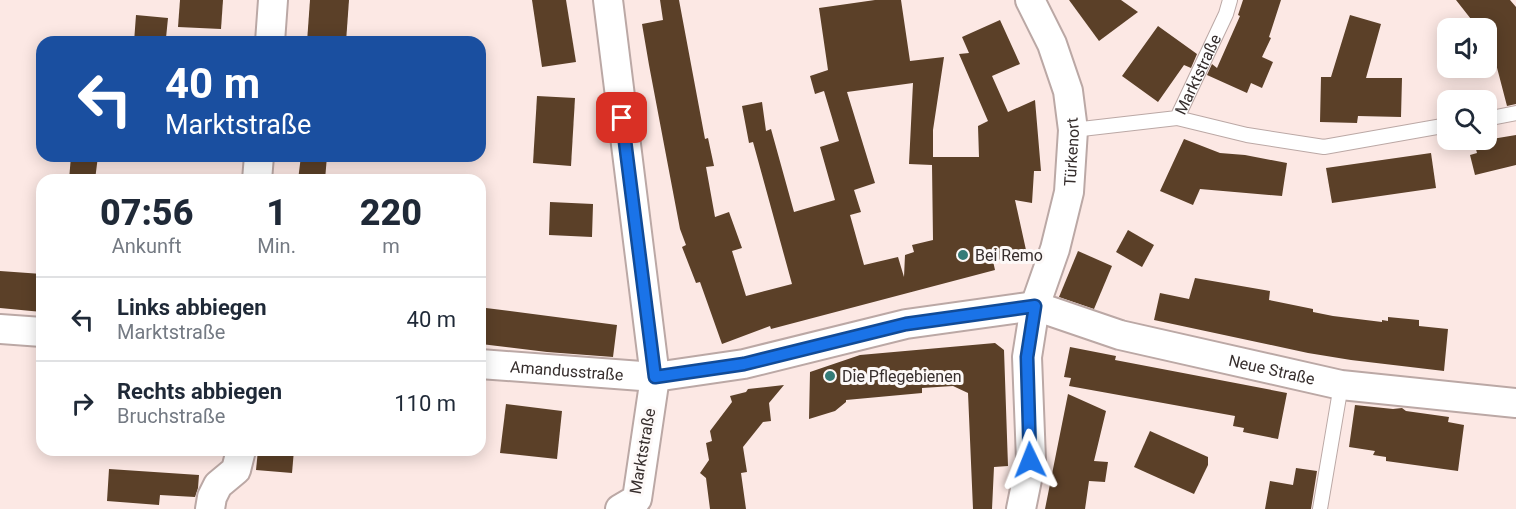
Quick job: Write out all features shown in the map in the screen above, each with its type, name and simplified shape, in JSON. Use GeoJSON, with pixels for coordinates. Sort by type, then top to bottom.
{"type":"FeatureCollection","features":[{"type":"Feature","properties":{"kind":"street"},"geometry":{"type":"LineString","coordinates":[[270,36],[273,0]]}},
{"type":"Feature","properties":{"kind":"street","name":"Marktstraße"},"geometry":{"type":"LineString","coordinates":[[608,0],[655,377],[635,506]]}},
{"type":"Feature","properties":{"kind":"street","name":"Türkenort"},"geometry":{"type":"LineString","coordinates":[[1021,509],[1030,460],[1027,357],[1035,306],[1054,249],[1069,192],[1073,130],[1068,91],[1052,44],[1030,0]]}},
{"type":"Feature","properties":{"kind":"street"},"geometry":{"type":"LineString","coordinates":[[655,377],[744,364],[906,324],[1035,306]]}},
{"type":"Feature","properties":{"kind":"street","name":"Neue Straße"},"geometry":{"type":"LineString","coordinates":[[1035,306],[1120,335],[1341,385],[1516,403]]}},
{"type":"Feature","properties":{"kind":"street"},"geometry":{"type":"LineString","coordinates":[[0,329],[36,332]]}},
{"type":"Feature","properties":{"kind":"street","name":"Amandusstraße"},"geometry":{"type":"LineString","coordinates":[[486,364],[655,377]]}},
{"type":"Feature","properties":{"kind":"street"},"geometry":{"type":"LineString","coordinates":[[210,509],[212,497],[218,485],[236,470],[240,456]]}},
{"type":"Feature","properties":{"kind":"lane","name":"Marktstraße"},"geometry":{"type":"LineString","coordinates":[[1073,130],[1177,118],[1226,14],[1230,0]]}},
{"type":"Feature","properties":{"kind":"lane"},"geometry":{"type":"LineString","coordinates":[[1497,117],[1516,113]]}},
{"type":"Feature","properties":{"kind":"lane"},"geometry":{"type":"LineString","coordinates":[[1177,118],[1247,135],[1324,147],[1437,128]]}},
{"type":"Feature","properties":{"kind":"lane"},"geometry":{"type":"LineString","coordinates":[[1320,509],[1341,385]]}},
{"type":"Feature","properties":{"kind":"building"},"geometry":{"type":"Polygon","coordinates":[[[180,0],[223,0],[221,29],[178,27],[180,0]]]}},
{"type":"Feature","properties":{"kind":"building"},"geometry":{"type":"Polygon","coordinates":[[[310,0],[349,0],[346,36],[307,36],[310,0]]]}},
{"type":"Feature","properties":{"kind":"building"},"geometry":{"type":"Polygon","coordinates":[[[532,0],[566,0],[576,62],[542,67],[532,0]]]}},
{"type":"Feature","properties":{"kind":"building"},"geometry":{"type":"Polygon","coordinates":[[[660,0],[679,0],[705,139],[708,138],[714,166],[706,167],[715,217],[729,212],[742,248],[732,251],[746,296],[792,284],[753,142],[749,143],[742,106],[762,102],[766,131],[771,129],[794,212],[835,200],[820,147],[839,141],[824,91],[815,94],[810,76],[828,70],[819,8],[875,0],[901,0],[910,61],[944,57],[933,130],[933,157],[979,157],[978,126],[988,121],[959,54],[969,53],[962,37],[1000,20],[1020,64],[992,76],[1008,112],[1035,100],[1041,171],[1034,171],[1032,203],[1015,200],[1026,250],[1018,252],[1019,255],[993,261],[995,270],[771,329],[770,326],[722,344],[700,282],[696,283],[682,247],[686,245],[680,229],[642,24],[663,20],[660,0]],[[913,83],[847,92],[875,183],[854,190],[861,212],[850,215],[864,265],[898,257],[904,277],[905,255],[914,252],[912,245],[933,240],[932,165],[909,164],[913,83]]]}},
{"type":"Feature","properties":{"kind":"building"},"geometry":{"type":"Polygon","coordinates":[[[1069,0],[1121,0],[1138,12],[1099,41],[1069,0]]]}},
{"type":"Feature","properties":{"kind":"building"},"geometry":{"type":"Polygon","coordinates":[[[1243,0],[1281,0],[1269,37],[1271,38],[1262,57],[1273,62],[1262,88],[1251,83],[1247,93],[1207,75],[1212,64],[1217,68],[1240,16],[1238,15],[1243,0]]]}},
{"type":"Feature","properties":{"kind":"building"},"geometry":{"type":"Polygon","coordinates":[[[1456,0],[1510,0],[1516,7],[1516,104],[1507,106],[1497,68],[1497,18],[1470,18],[1456,0]]]}},
{"type":"Feature","properties":{"kind":"building"},"geometry":{"type":"Polygon","coordinates":[[[136,15],[168,18],[166,36],[134,36],[136,15]]]}},
{"type":"Feature","properties":{"kind":"building"},"geometry":{"type":"Polygon","coordinates":[[[1350,15],[1381,24],[1366,78],[1402,78],[1401,117],[1358,116],[1357,123],[1320,122],[1321,77],[1331,77],[1350,15]]]}},
{"type":"Feature","properties":{"kind":"building"},"geometry":{"type":"Polygon","coordinates":[[[1158,26],[1197,54],[1191,68],[1184,65],[1158,102],[1122,76],[1158,26]]]}},
{"type":"Feature","properties":{"kind":"building"},"geometry":{"type":"Polygon","coordinates":[[[537,96],[575,98],[571,166],[533,163],[537,96]]]}},
{"type":"Feature","properties":{"kind":"building"},"geometry":{"type":"Polygon","coordinates":[[[1516,135],[1516,165],[1475,175],[1470,155],[1477,153],[1476,150],[1497,150],[1497,138],[1516,135]]]}},
{"type":"Feature","properties":{"kind":"building"},"geometry":{"type":"Polygon","coordinates":[[[1184,139],[1220,153],[1287,163],[1282,196],[1200,189],[1193,205],[1160,191],[1184,139]]]}},
{"type":"Feature","properties":{"kind":"building"},"geometry":{"type":"Polygon","coordinates":[[[1431,153],[1436,188],[1332,203],[1326,168],[1431,153]]]}},
{"type":"Feature","properties":{"kind":"building"},"geometry":{"type":"Polygon","coordinates":[[[70,162],[97,162],[96,174],[70,174],[70,162]]]}},
{"type":"Feature","properties":{"kind":"building"},"geometry":{"type":"Polygon","coordinates":[[[300,162],[326,162],[326,174],[299,174],[300,162]]]}},
{"type":"Feature","properties":{"kind":"building"},"geometry":{"type":"Polygon","coordinates":[[[550,202],[593,204],[592,237],[549,235],[550,202]]]}},
{"type":"Feature","properties":{"kind":"building"},"geometry":{"type":"Polygon","coordinates":[[[1128,230],[1154,245],[1142,267],[1116,252],[1128,230]]]}},
{"type":"Feature","properties":{"kind":"building"},"geometry":{"type":"Polygon","coordinates":[[[1078,251],[1112,266],[1094,309],[1059,297],[1078,251]]]}},
{"type":"Feature","properties":{"kind":"building"},"geometry":{"type":"Polygon","coordinates":[[[0,271],[36,274],[36,311],[0,308],[0,271]]]}},
{"type":"Feature","properties":{"kind":"building"},"geometry":{"type":"Polygon","coordinates":[[[1195,278],[1270,291],[1269,300],[1313,309],[1313,312],[1382,322],[1382,320],[1388,321],[1388,317],[1419,320],[1419,326],[1448,329],[1444,371],[1308,353],[1154,320],[1160,293],[1189,299],[1195,278]]]}},
{"type":"Feature","properties":{"kind":"building"},"geometry":{"type":"Polygon","coordinates":[[[486,308],[617,325],[613,357],[486,345],[486,308]]]}},
{"type":"Feature","properties":{"kind":"building"},"geometry":{"type":"Polygon","coordinates":[[[995,343],[1004,350],[1008,466],[994,467],[992,509],[973,509],[968,393],[953,386],[922,388],[922,393],[846,400],[835,411],[809,419],[810,372],[860,355],[995,343]]]}},
{"type":"Feature","properties":{"kind":"building"},"geometry":{"type":"Polygon","coordinates":[[[1070,347],[1116,356],[1115,360],[1287,393],[1278,439],[1243,432],[1244,428],[1233,426],[1235,416],[1069,386],[1071,378],[1064,377],[1070,347]]]}},
{"type":"Feature","properties":{"kind":"building"},"geometry":{"type":"Polygon","coordinates":[[[784,385],[769,403],[771,421],[763,422],[743,447],[747,472],[741,473],[746,509],[710,509],[706,478],[700,473],[709,460],[706,443],[712,441],[710,431],[732,402],[730,396],[746,392],[748,389],[784,385]]]}},
{"type":"Feature","properties":{"kind":"building"},"geometry":{"type":"Polygon","coordinates":[[[1068,394],[1106,411],[1094,461],[1108,462],[1105,482],[1089,481],[1085,509],[1045,509],[1068,394]]]}},
{"type":"Feature","properties":{"kind":"building"},"geometry":{"type":"Polygon","coordinates":[[[506,404],[562,411],[557,459],[500,453],[506,404]]]}},
{"type":"Feature","properties":{"kind":"building"},"geometry":{"type":"Polygon","coordinates":[[[1355,405],[1402,408],[1406,411],[1449,417],[1448,422],[1464,425],[1458,471],[1386,461],[1386,457],[1373,455],[1375,451],[1349,447],[1355,405]]]}},
{"type":"Feature","properties":{"kind":"building"},"geometry":{"type":"Polygon","coordinates":[[[1150,431],[1208,457],[1208,465],[1194,494],[1134,467],[1150,431]]]}},
{"type":"Feature","properties":{"kind":"building"},"geometry":{"type":"Polygon","coordinates":[[[257,456],[293,456],[292,473],[256,470],[257,456]]]}},
{"type":"Feature","properties":{"kind":"building"},"geometry":{"type":"Polygon","coordinates":[[[1296,468],[1317,471],[1311,509],[1265,509],[1270,481],[1293,485],[1296,468]]]}},
{"type":"Feature","properties":{"kind":"building"},"geometry":{"type":"Polygon","coordinates":[[[109,469],[199,475],[198,488],[195,497],[160,495],[159,505],[107,501],[109,469]]]}},
{"type":"Feature","properties":{"kind":"place","name":"Bei Remo"},"geometry":{"type":"Point","coordinates":[963,255]}},
{"type":"Feature","properties":{"kind":"place","name":"Die Pflegebienen"},"geometry":{"type":"Point","coordinates":[830,376]}},
{"type":"Feature","properties":{"kind":"route"},"geometry":{"type":"LineString","coordinates":[[622,118],[655,377],[744,364],[906,324],[1035,306],[1027,357],[1030,460]]}}]}
